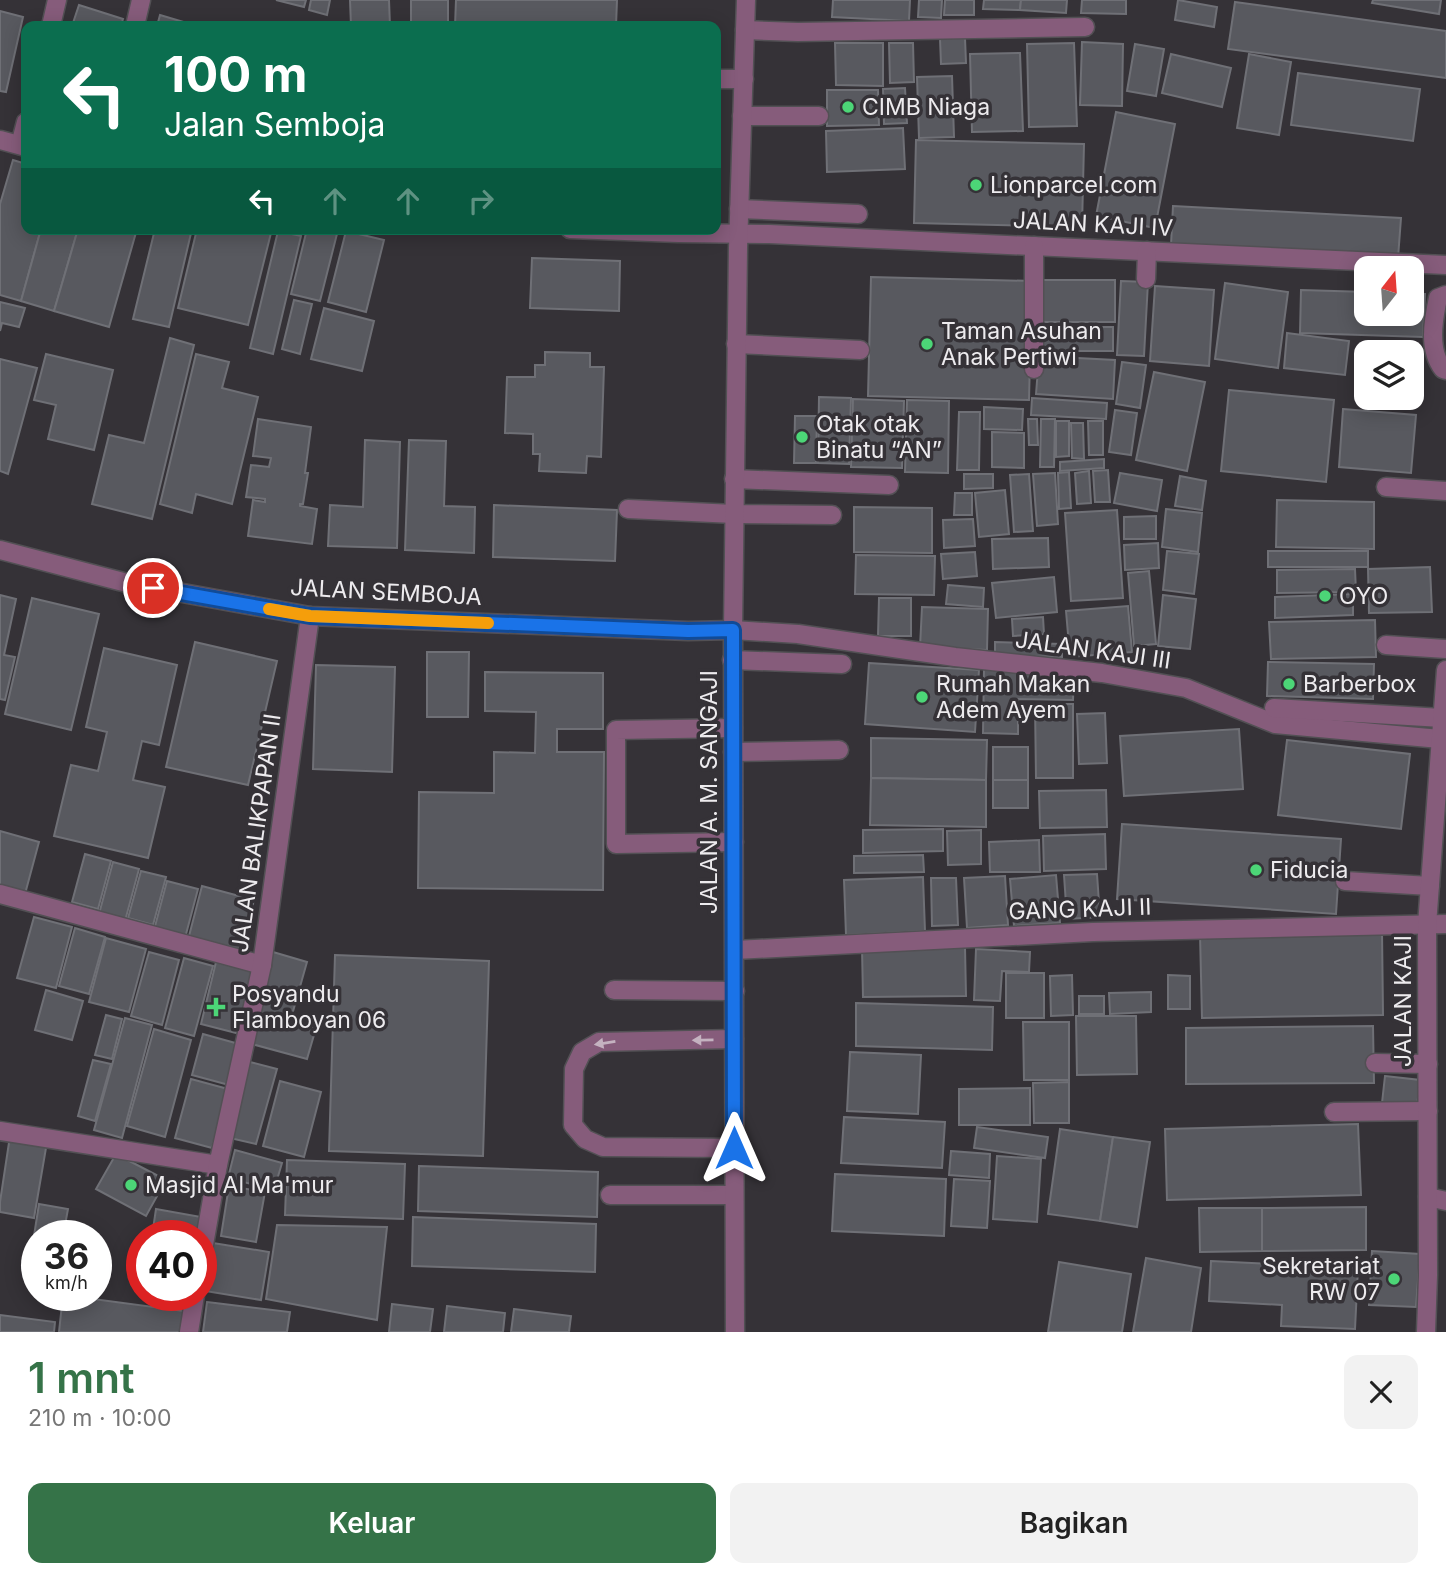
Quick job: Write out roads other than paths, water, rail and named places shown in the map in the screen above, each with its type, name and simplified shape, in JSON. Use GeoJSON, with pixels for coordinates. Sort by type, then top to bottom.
{"type":"FeatureCollection","features":[{"type":"Feature","properties":{"kind":"street"},"geometry":{"type":"LineString","coordinates":[[52,21],[57,0]]}},
{"type":"Feature","properties":{"kind":"street"},"geometry":{"type":"LineString","coordinates":[[136,21],[141,0]]}},
{"type":"Feature","properties":{"kind":"street","name":"JALAN A. M. SANGAJI"},"geometry":{"type":"LineString","coordinates":[[735,1332],[732,660],[738,232],[746,0]]}},
{"type":"Feature","properties":{"kind":"street"},"geometry":{"type":"LineString","coordinates":[[745,30],[798,32],[1085,27]]}},
{"type":"Feature","properties":{"kind":"street"},"geometry":{"type":"LineString","coordinates":[[721,79],[744,79]]}},
{"type":"Feature","properties":{"kind":"street"},"geometry":{"type":"LineString","coordinates":[[742,116],[819,116]]}},
{"type":"Feature","properties":{"kind":"street"},"geometry":{"type":"LineString","coordinates":[[0,140],[21,145]]}},
{"type":"Feature","properties":{"kind":"street"},"geometry":{"type":"LineString","coordinates":[[739,209],[858,214]]}},
{"type":"Feature","properties":{"kind":"street","name":"JALAN KAJI IV"},"geometry":{"type":"LineString","coordinates":[[721,232],[1446,265]]}},
{"type":"Feature","properties":{"kind":"street"},"geometry":{"type":"LineString","coordinates":[[1034,246],[1034,369]]}},
{"type":"Feature","properties":{"kind":"street"},"geometry":{"type":"LineString","coordinates":[[1146,279],[1147,251]]}},
{"type":"Feature","properties":{"kind":"street"},"geometry":{"type":"LineString","coordinates":[[1446,295],[1438,299],[1434,316],[1435,355],[1438,364],[1446,370]]}},
{"type":"Feature","properties":{"kind":"street"},"geometry":{"type":"LineString","coordinates":[[736,344],[860,350]]}},
{"type":"Feature","properties":{"kind":"street"},"geometry":{"type":"LineString","coordinates":[[734,479],[889,485]]}},
{"type":"Feature","properties":{"kind":"street"},"geometry":{"type":"LineString","coordinates":[[1386,488],[1446,491]]}},
{"type":"Feature","properties":{"kind":"street"},"geometry":{"type":"LineString","coordinates":[[628,509],[832,515]]}},
{"type":"Feature","properties":{"kind":"street","name":"JALAN SEMBOJA"},"geometry":{"type":"LineString","coordinates":[[0,550],[127,583],[310,616],[688,631],[733,630]]}},
{"type":"Feature","properties":{"kind":"street","name":"JALAN BALIKPAPAN II"},"geometry":{"type":"LineString","coordinates":[[208,1220],[262,965],[310,616]]}},
{"type":"Feature","properties":{"kind":"street","name":"JALAN KAJI III"},"geometry":{"type":"LineString","coordinates":[[733,630],[798,634],[955,657],[1102,673],[1186,688],[1275,724],[1440,739]]}},
{"type":"Feature","properties":{"kind":"street"},"geometry":{"type":"LineString","coordinates":[[1386,645],[1446,649]]}},
{"type":"Feature","properties":{"kind":"street"},"geometry":{"type":"LineString","coordinates":[[732,660],[842,664]]}},
{"type":"Feature","properties":{"kind":"street","name":"JALAN KAJI"},"geometry":{"type":"LineString","coordinates":[[1426,1332],[1437,1275],[1437,1199],[1428,1111],[1427,925],[1446,670]]}},
{"type":"Feature","properties":{"kind":"street"},"geometry":{"type":"LineString","coordinates":[[1274,708],[1442,718]]}},
{"type":"Feature","properties":{"kind":"street"},"geometry":{"type":"LineString","coordinates":[[733,728],[616,730],[615,844],[734,842]]}},
{"type":"Feature","properties":{"kind":"street"},"geometry":{"type":"LineString","coordinates":[[733,752],[839,750]]}},
{"type":"Feature","properties":{"kind":"street"},"geometry":{"type":"LineString","coordinates":[[1345,881],[1430,886]]}},
{"type":"Feature","properties":{"kind":"street"},"geometry":{"type":"LineString","coordinates":[[0,894],[262,965]]}},
{"type":"Feature","properties":{"kind":"street","name":"GANG KAJI II"},"geometry":{"type":"LineString","coordinates":[[735,950],[1093,932],[1446,924]]}},
{"type":"Feature","properties":{"kind":"street"},"geometry":{"type":"LineString","coordinates":[[614,990],[735,991]]}},
{"type":"Feature","properties":{"kind":"street"},"geometry":{"type":"LineString","coordinates":[[734,1039],[599,1042],[582,1052],[574,1069],[573,1125],[585,1139],[603,1147],[734,1148]]}},
{"type":"Feature","properties":{"kind":"street"},"geometry":{"type":"LineString","coordinates":[[1375,1063],[1428,1064]]}},
{"type":"Feature","properties":{"kind":"street"},"geometry":{"type":"LineString","coordinates":[[1334,1112],[1428,1111]]}},
{"type":"Feature","properties":{"kind":"street"},"geometry":{"type":"LineString","coordinates":[[0,1131],[218,1165]]}},
{"type":"Feature","properties":{"kind":"street"},"geometry":{"type":"LineString","coordinates":[[610,1195],[734,1195]]}},
{"type":"Feature","properties":{"kind":"street"},"geometry":{"type":"LineString","coordinates":[[189,1332],[192,1311]]}},
{"type":"Feature","properties":{"kind":"place","name":"CIMB Niaga"},"geometry":{"type":"Point","coordinates":[848,107]}},
{"type":"Feature","properties":{"kind":"place","name":"Lionparcel.com"},"geometry":{"type":"Point","coordinates":[976,185]}},
{"type":"Feature","properties":{"kind":"place","name":"Taman Asuhan Anak Pertiwi"},"geometry":{"type":"Point","coordinates":[927,344]}},
{"type":"Feature","properties":{"kind":"place","name":"Otak otak Binatu “AN”"},"geometry":{"type":"Point","coordinates":[802,437]}},
{"type":"Feature","properties":{"kind":"place","name":"OYO"},"geometry":{"type":"Point","coordinates":[1325,596]}},
{"type":"Feature","properties":{"kind":"place","name":"Barberbox"},"geometry":{"type":"Point","coordinates":[1289,684]}},
{"type":"Feature","properties":{"kind":"place","name":"Rumah Makan Adem Ayem"},"geometry":{"type":"Point","coordinates":[922,697]}},
{"type":"Feature","properties":{"kind":"place","name":"Fiducia"},"geometry":{"type":"Point","coordinates":[1256,870]}},
{"type":"Feature","properties":{"kind":"place","name":"Posyandu Flamboyan 06"},"geometry":{"type":"Point","coordinates":[216,1007]}},
{"type":"Feature","properties":{"kind":"place","name":"Masjid Al Ma'mur"},"geometry":{"type":"Point","coordinates":[131,1185]}},
{"type":"Feature","properties":{"kind":"place","name":"Sekretariat RW 07"},"geometry":{"type":"Point","coordinates":[1394,1279]}}]}
